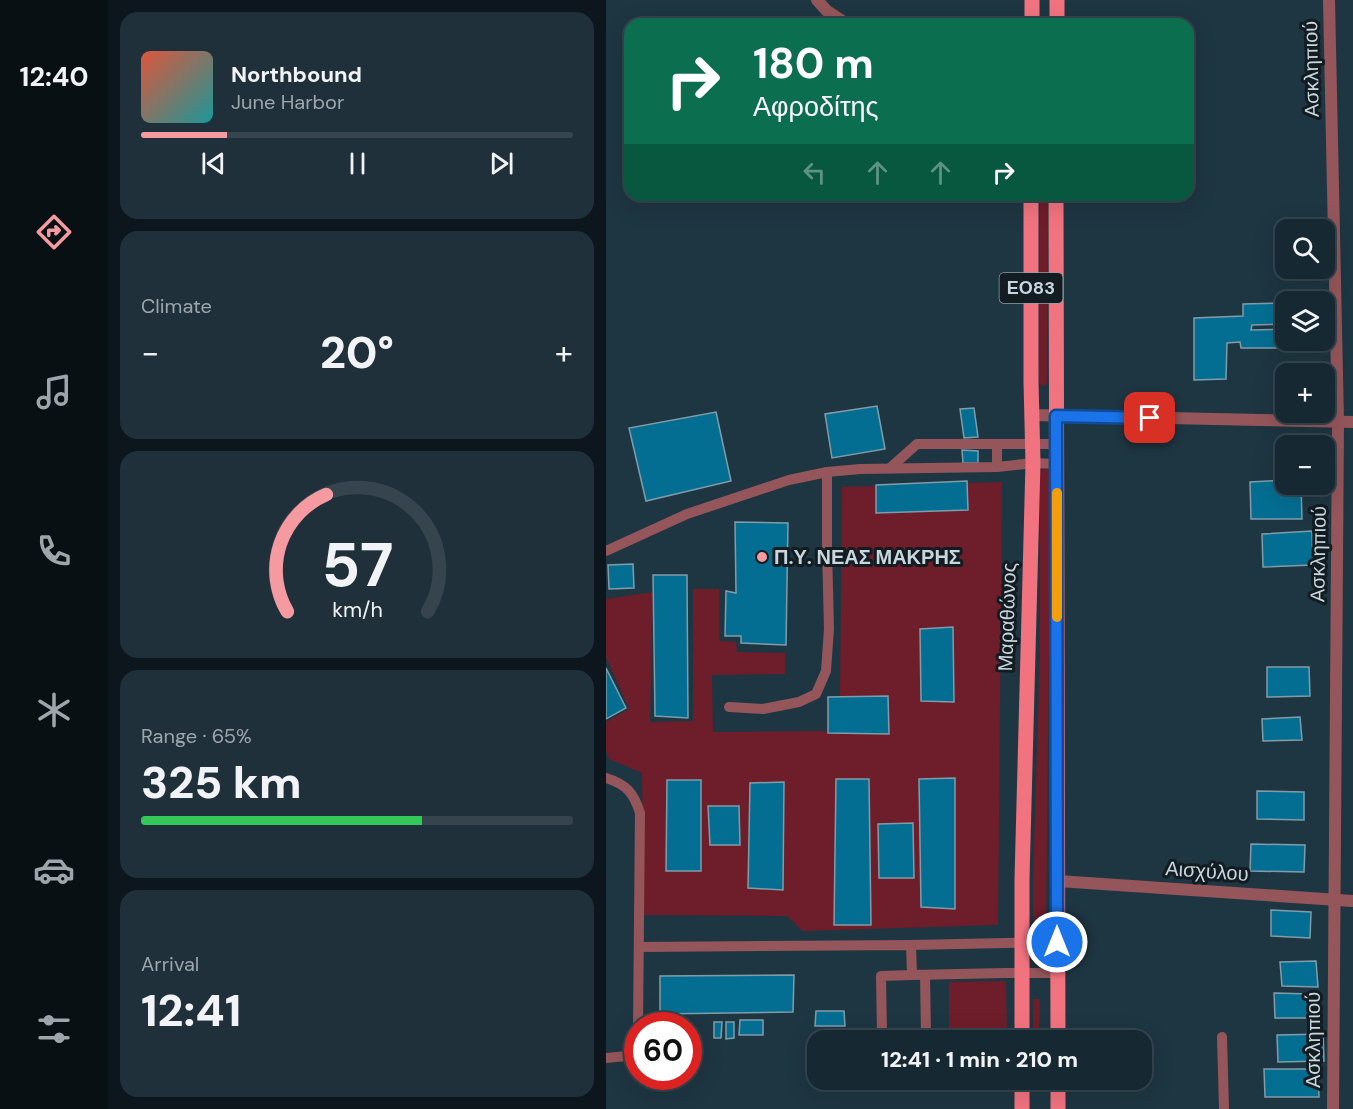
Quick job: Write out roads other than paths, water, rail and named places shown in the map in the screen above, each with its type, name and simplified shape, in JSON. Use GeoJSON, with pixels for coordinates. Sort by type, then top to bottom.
{"type":"FeatureCollection","features":[{"type":"Feature","properties":{"kind":"main road"},"geometry":{"type":"LineString","coordinates":[[1032,0],[1032,18]]}},
{"type":"Feature","properties":{"kind":"main road"},"geometry":{"type":"LineString","coordinates":[[1057,0],[1057,18]]}},
{"type":"Feature","properties":{"kind":"main road","name":"Μαραθώνος"},"geometry":{"type":"LineString","coordinates":[[1022,1030],[1022,879],[1032,463],[1031,201]]}},
{"type":"Feature","properties":{"kind":"main road","name":"ΕΟ83"},"geometry":{"type":"LineString","coordinates":[[1056,201],[1058,1030]]}},
{"type":"Feature","properties":{"kind":"main road"},"geometry":{"type":"LineString","coordinates":[[1022,1090],[1022,1109]]}},
{"type":"Feature","properties":{"kind":"main road"},"geometry":{"type":"LineString","coordinates":[[1058,1090],[1058,1109]]}},
{"type":"Feature","properties":{"kind":"street"},"geometry":{"type":"LineString","coordinates":[[817,0],[838,18]]}},
{"type":"Feature","properties":{"kind":"street","name":"Ασκληπιού"},"geometry":{"type":"LineString","coordinates":[[1329,0],[1338,422],[1333,1109]]}},
{"type":"Feature","properties":{"kind":"street"},"geometry":{"type":"LineString","coordinates":[[1031,416],[1353,422]]}},
{"type":"Feature","properties":{"kind":"street","name":"Αισχύλου"},"geometry":{"type":"LineString","coordinates":[[1058,880],[1353,901]]}},
{"type":"Feature","properties":{"kind":"lane"},"geometry":{"type":"LineString","coordinates":[[890,468],[918,444],[1056,444]]}},
{"type":"Feature","properties":{"kind":"lane"},"geometry":{"type":"LineString","coordinates":[[997,445],[997,467]]}},
{"type":"Feature","properties":{"kind":"lane"},"geometry":{"type":"LineString","coordinates":[[606,551],[687,514],[789,480],[827,472],[860,469],[1056,464]]}},
{"type":"Feature","properties":{"kind":"lane"},"geometry":{"type":"LineString","coordinates":[[729,707],[763,709],[799,702],[816,694],[826,671],[829,628],[827,472]]}},
{"type":"Feature","properties":{"kind":"lane"},"geometry":{"type":"LineString","coordinates":[[606,777],[629,790],[637,800],[640,813],[638,1012]]}},
{"type":"Feature","properties":{"kind":"lane"},"geometry":{"type":"LineString","coordinates":[[639,947],[1057,942]]}},
{"type":"Feature","properties":{"kind":"lane"},"geometry":{"type":"LineString","coordinates":[[911,945],[912,975]]}},
{"type":"Feature","properties":{"kind":"lane"},"geometry":{"type":"LineString","coordinates":[[882,1030],[881,976],[1058,974]]}},
{"type":"Feature","properties":{"kind":"lane"},"geometry":{"type":"LineString","coordinates":[[925,975],[926,1030]]}},
{"type":"Feature","properties":{"kind":"lane"},"geometry":{"type":"LineString","coordinates":[[1222,1036],[1224,1109]]}},
{"type":"Feature","properties":{"kind":"lane"},"geometry":{"type":"LineString","coordinates":[[606,1058],[624,1056]]}},
{"type":"Feature","properties":{"kind":"place","name":"Π.Υ. ΝΕΑΣ ΜΑΚΡΗΣ"},"geometry":{"type":"Point","coordinates":[762,557]}}]}
